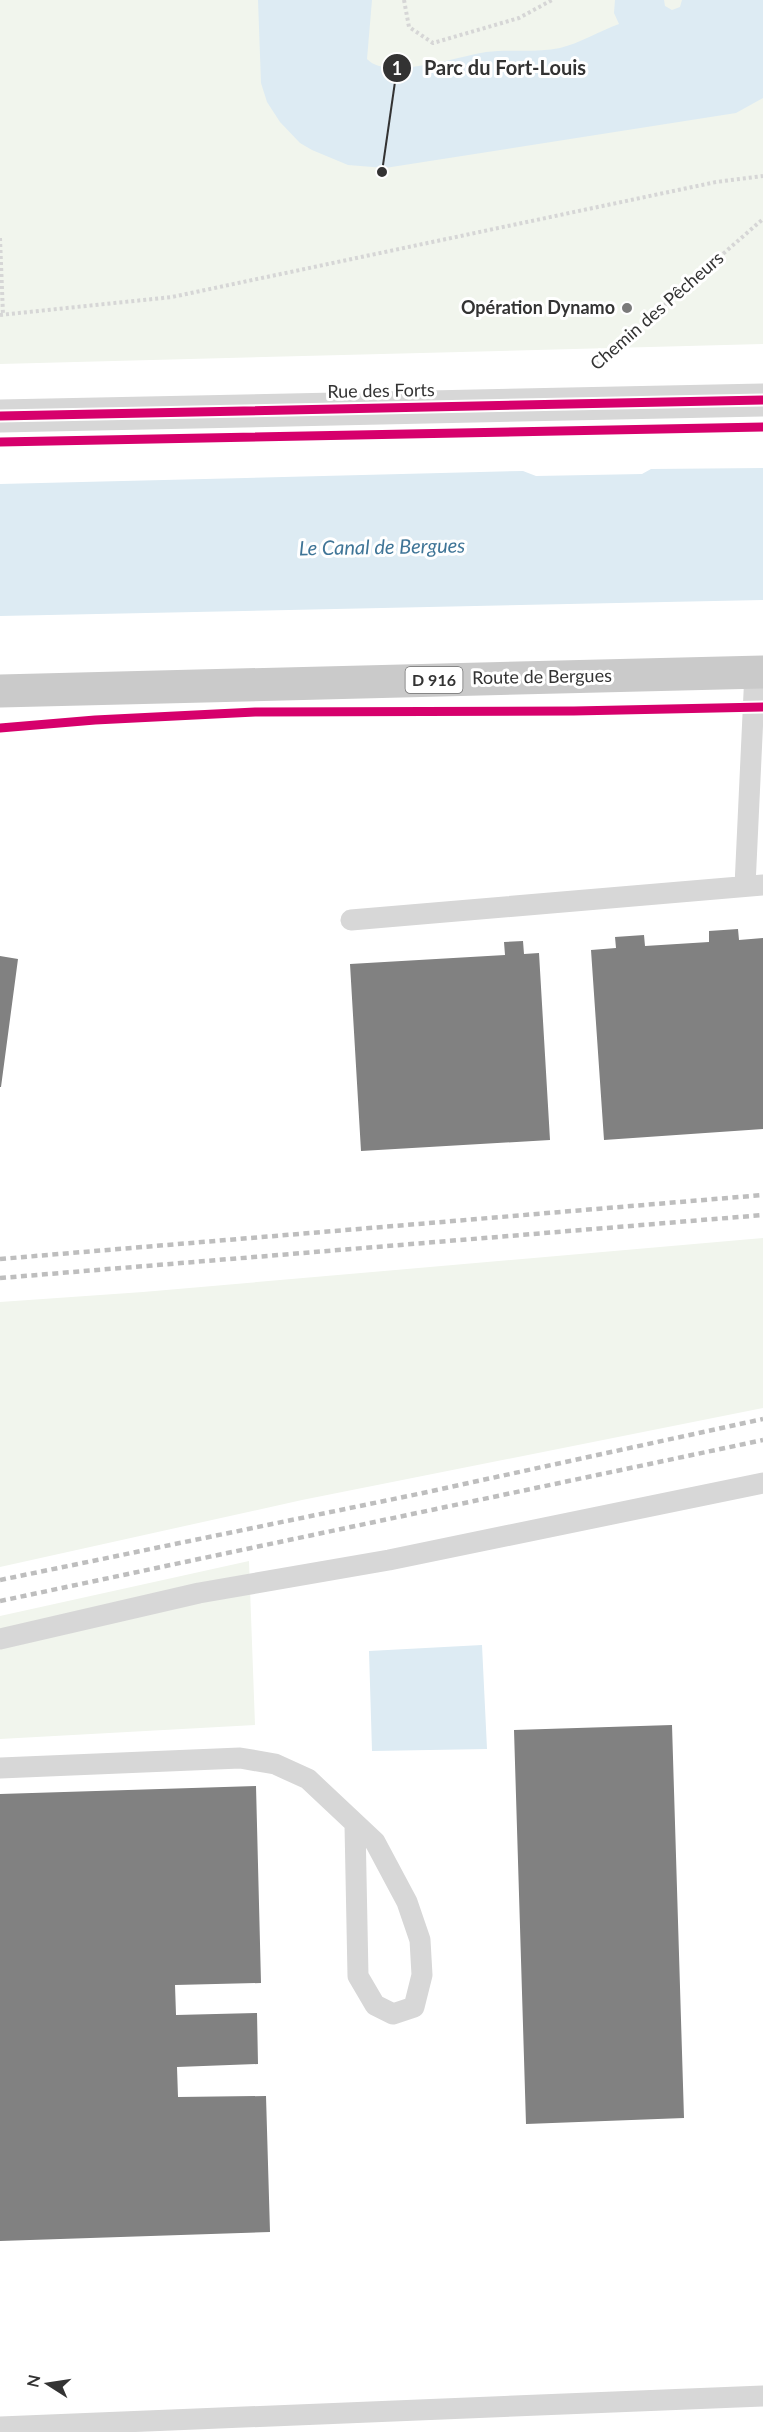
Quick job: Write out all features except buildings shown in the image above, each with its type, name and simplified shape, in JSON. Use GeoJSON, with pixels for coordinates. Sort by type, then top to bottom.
{"type":"FeatureCollection","features":[{"type":"Feature","properties":{"kind":"main road","name":"Route de Bergues"},"geometry":{"type":"LineString","coordinates":[[0,691],[759,672]]}},
{"type":"Feature","properties":{"kind":"main road","name":"Route de Bergues"},"geometry":{"type":"LineString","coordinates":[[0,702],[106,690]]}},
{"type":"Feature","properties":{"kind":"street","name":"Rue des Forts"},"geometry":{"type":"LineString","coordinates":[[0,416],[763,400]]}},
{"type":"Feature","properties":{"kind":"lane"},"geometry":{"type":"LineString","coordinates":[[351,920],[754,886],[759,672]]}},
{"type":"Feature","properties":{"kind":"lane"},"geometry":{"type":"LineString","coordinates":[[0,1639],[199,1593],[388,1560],[763,1483]]}},
{"type":"Feature","properties":{"kind":"lane"},"geometry":{"type":"LineString","coordinates":[[0,1768],[240,1758],[259,1760],[290,1769],[308,1779],[375,1842],[407,1902],[420,1940],[422,1974],[414,2007],[393,2013],[375,2005],[358,1976],[355,1825]]}},
{"type":"Feature","properties":{"kind":"lane"},"geometry":{"type":"LineString","coordinates":[[0,2427],[763,2396]]}},
{"type":"Feature","properties":{"kind":"path"},"geometry":{"type":"LineString","coordinates":[[404,0],[409,27],[433,44],[519,18],[552,0]]}},
{"type":"Feature","properties":{"kind":"path"},"geometry":{"type":"LineString","coordinates":[[0,238],[2,315],[172,297],[683,189],[763,176]]}},
{"type":"Feature","properties":{"kind":"shaded area"},"geometry":{"type":"Polygon","coordinates":[[[0,0],[763,0],[763,344],[0,364],[0,0]]]}},
{"type":"Feature","properties":{"kind":"shaded area"},"geometry":{"type":"Polygon","coordinates":[[[763,1238],[763,1408],[302,1500],[0,1567],[0,1302],[143,1292],[763,1238]]]}},
{"type":"Feature","properties":{"kind":"shaded area"},"geometry":{"type":"Polygon","coordinates":[[[249,1561],[255,1725],[0,1739],[0,1616],[249,1561]]]}},
{"type":"Feature","properties":{"kind":"water"},"geometry":{"type":"Polygon","coordinates":[[[258,0],[372,0],[367,59],[377,65],[390,68],[406,68],[486,52],[542,50],[567,46],[619,24],[614,13],[615,0],[664,0],[665,6],[672,10],[680,7],[682,0],[763,0],[763,98],[736,113],[385,168],[348,165],[300,143],[280,122],[267,102],[261,83],[258,0]]]}},
{"type":"Feature","properties":{"kind":"water","name":"Le Canal de Bergues"},"geometry":{"type":"Polygon","coordinates":[[[763,468],[763,600],[0,616],[0,484],[523,471],[536,476],[642,474],[651,469],[763,468]]]}},
{"type":"Feature","properties":{"kind":"water"},"geometry":{"type":"Polygon","coordinates":[[[482,1645],[487,1749],[372,1751],[369,1651],[482,1645]]]}},
{"type":"Feature","properties":{"kind":"railway"},"geometry":{"type":"LineString","coordinates":[[0,1259],[763,1195]]}},
{"type":"Feature","properties":{"kind":"railway"},"geometry":{"type":"LineString","coordinates":[[0,1278],[763,1215]]}},
{"type":"Feature","properties":{"kind":"railway"},"geometry":{"type":"LineString","coordinates":[[0,1580],[418,1494],[763,1419]]}},
{"type":"Feature","properties":{"kind":"railway"},"geometry":{"type":"LineString","coordinates":[[0,1601],[763,1440]]}},
{"type":"Feature","properties":{"kind":"cycle path"},"geometry":{"type":"LineString","coordinates":[[0,416],[763,400]]}},
{"type":"Feature","properties":{"kind":"cycle path"},"geometry":{"type":"LineString","coordinates":[[0,442],[763,427]]}},
{"type":"Feature","properties":{"kind":"cycle path"},"geometry":{"type":"LineString","coordinates":[[0,728],[95,720],[255,712],[574,711],[763,707]]}},
{"type":"Feature","properties":{"kind":"place","name":"Parc du Fort-Louis"},"geometry":{"type":"Point","coordinates":[382,172]}},
{"type":"Feature","properties":{"kind":"place","name":"Opération Dynamo"},"geometry":{"type":"Point","coordinates":[627,308]}}]}
